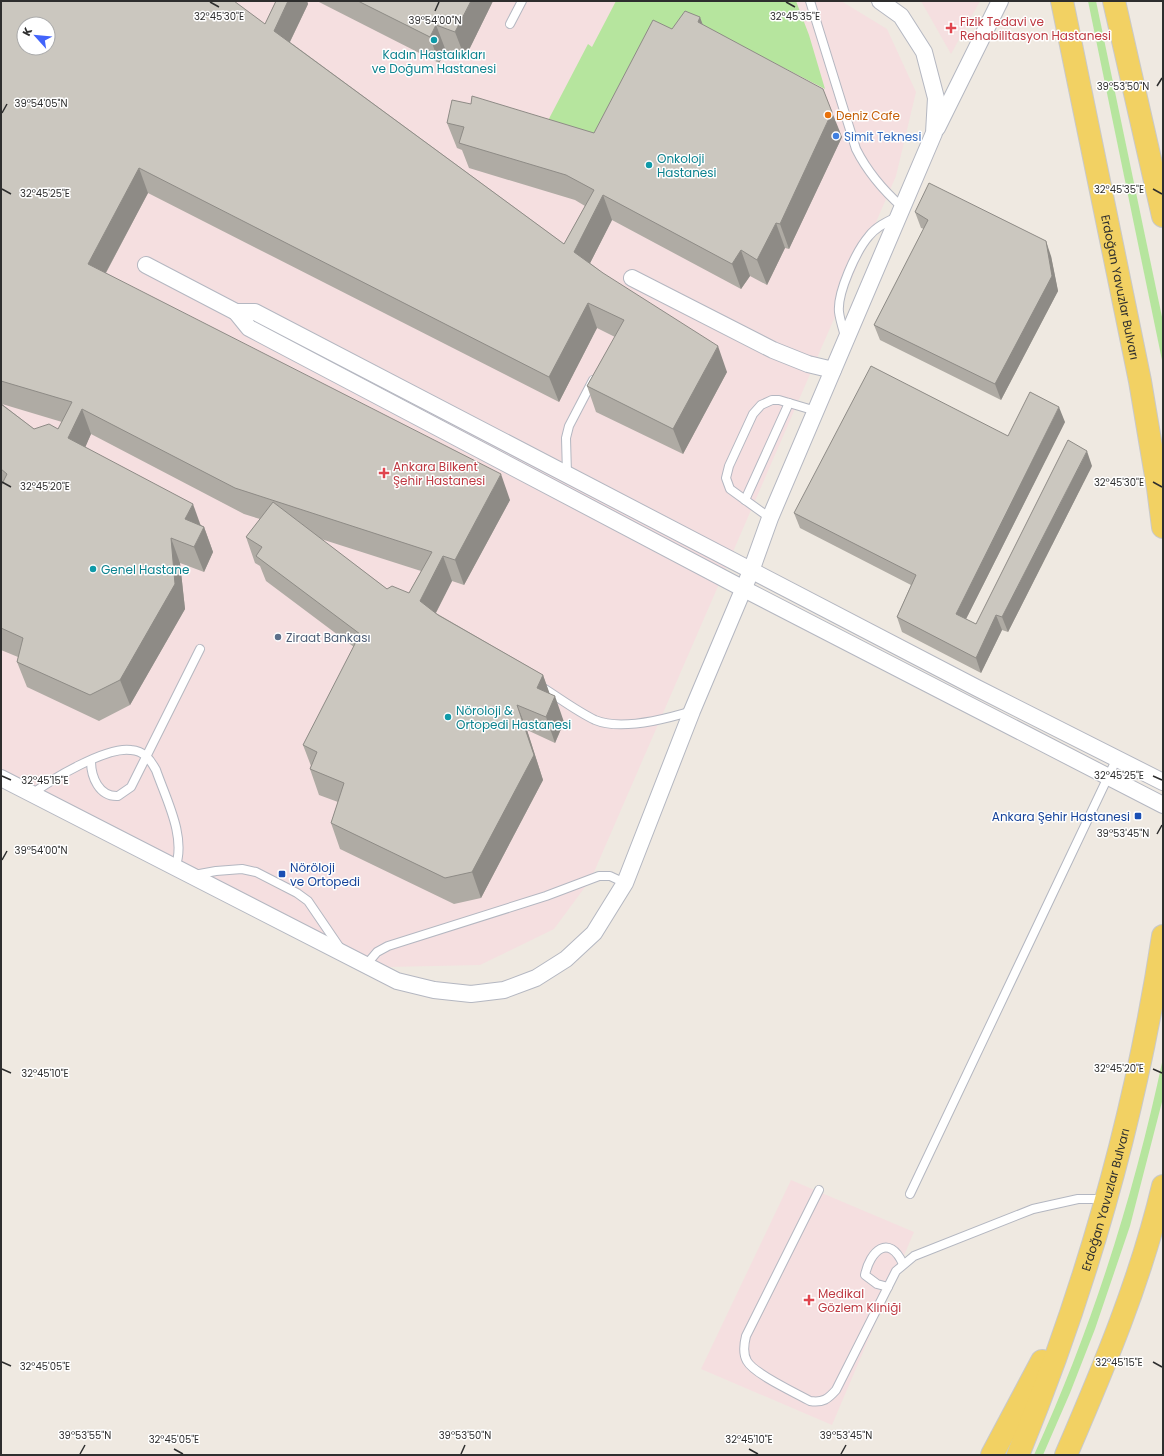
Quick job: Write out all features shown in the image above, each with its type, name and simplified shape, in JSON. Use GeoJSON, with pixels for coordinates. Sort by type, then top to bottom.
{"type":"FeatureCollection","features":[{"type":"Feature","properties":{"kind":"main road","name":"Erdoğan Yavuzlar Bulvarı"},"geometry":{"type":"LineString","coordinates":[[1062,1],[1142,388],[1163,527]]}},
{"type":"Feature","properties":{"kind":"main road"},"geometry":{"type":"LineString","coordinates":[[1114,1],[1163,216]]}},
{"type":"Feature","properties":{"kind":"main road","name":"Erdoğan Yavuzlar Bulvarı"},"geometry":{"type":"LineString","coordinates":[[1018,1455],[1065,1327],[1122,1140],[1147,1030],[1163,936]]}},
{"type":"Feature","properties":{"kind":"main road"},"geometry":{"type":"LineString","coordinates":[[1154,1225],[1163,1186]]}},
{"type":"Feature","properties":{"kind":"main road"},"geometry":{"type":"LineString","coordinates":[[1066,1455],[1119,1328],[1163,1196]]}},
{"type":"Feature","properties":{"kind":"main road"},"geometry":{"type":"LineString","coordinates":[[992,1455],[1045,1355],[1065,1327]]}},
{"type":"Feature","properties":{"kind":"street"},"geometry":{"type":"LineString","coordinates":[[880,1],[901,16],[924,52],[936,98],[934,133]]}},
{"type":"Feature","properties":{"kind":"street"},"geometry":{"type":"LineString","coordinates":[[1,778],[397,981],[434,990],[471,994],[504,990],[536,978],[566,959],[594,933],[625,883],[692,711],[742,588],[751,571],[770,518],[934,133],[1000,1]]}},
{"type":"Feature","properties":{"kind":"street"},"geometry":{"type":"LineString","coordinates":[[146,265],[236,312],[248,328],[742,588],[1163,805]]}},
{"type":"Feature","properties":{"kind":"street"},"geometry":{"type":"LineString","coordinates":[[632,278],[773,350],[808,364],[833,370]]}},
{"type":"Feature","properties":{"kind":"street"},"geometry":{"type":"LineString","coordinates":[[236,312],[255,312],[751,571],[1163,782]]}},
{"type":"Feature","properties":{"kind":"lane"},"geometry":{"type":"LineString","coordinates":[[510,24],[522,1]]}},
{"type":"Feature","properties":{"kind":"lane"},"geometry":{"type":"LineString","coordinates":[[810,1],[856,149],[869,171],[901,211],[869,235],[860,248],[841,294],[839,312],[846,340]]}},
{"type":"Feature","properties":{"kind":"lane"},"geometry":{"type":"LineString","coordinates":[[567,474],[565,451],[569,426],[597,373]]}},
{"type":"Feature","properties":{"kind":"lane"},"geometry":{"type":"LineString","coordinates":[[770,518],[734,494],[727,484],[727,472],[729,466],[757,409],[765,402],[772,400],[789,403],[816,411]]}},
{"type":"Feature","properties":{"kind":"lane"},"geometry":{"type":"LineString","coordinates":[[745,500],[789,403]]}},
{"type":"Feature","properties":{"kind":"lane"},"geometry":{"type":"LineString","coordinates":[[92,761],[92,773],[97,784],[110,796],[118,796],[131,788],[200,649]]}},
{"type":"Feature","properties":{"kind":"lane"},"geometry":{"type":"LineString","coordinates":[[532,681],[596,720],[628,725],[671,717],[692,711]]}},
{"type":"Feature","properties":{"kind":"lane"},"geometry":{"type":"LineString","coordinates":[[32,794],[58,776],[110,753],[130,749],[147,756],[156,770],[178,836],[180,852],[175,868]]}},
{"type":"Feature","properties":{"kind":"lane"},"geometry":{"type":"LineString","coordinates":[[910,1194],[1117,758]]}},
{"type":"Feature","properties":{"kind":"lane"},"geometry":{"type":"LineString","coordinates":[[190,876],[216,871],[242,870],[256,872],[297,893],[308,901],[344,954]]}},
{"type":"Feature","properties":{"kind":"lane"},"geometry":{"type":"LineString","coordinates":[[366,965],[377,952],[388,946],[546,896],[599,876],[610,876],[625,883]]}},
{"type":"Feature","properties":{"kind":"lane"},"geometry":{"type":"LineString","coordinates":[[819,1190],[746,1336],[744,1346],[747,1361],[757,1372],[810,1402],[827,1400],[836,1390],[896,1271],[914,1256],[1033,1209],[1078,1199],[1105,1199]]}},
{"type":"Feature","properties":{"kind":"lane"},"geometry":{"type":"LineString","coordinates":[[888,1287],[877,1284],[865,1275],[867,1264],[874,1253],[882,1248],[892,1249],[899,1254],[903,1264]]}},
{"type":"Feature","properties":{"kind":"shaded area","name":"Ankara Bilkent Şehir Hastanesi"},"geometry":{"type":"Polygon","coordinates":[[[1,1],[841,1],[887,29],[916,92],[896,176],[591,879],[554,929],[480,965],[389,967],[366,965],[1,770],[1,1]]]}},
{"type":"Feature","properties":{"kind":"shaded area","name":"Fizik Tedavi ve Rehabilitasyon Hastanesi"},"geometry":{"type":"Polygon","coordinates":[[[921,1],[980,1],[951,54],[921,1]]]}},
{"type":"Feature","properties":{"kind":"shaded area","name":"Medikal Gözlem Kliniği"},"geometry":{"type":"Polygon","coordinates":[[[791,1180],[914,1232],[832,1425],[701,1369],[791,1180]]]}},
{"type":"Feature","properties":{"kind":"green space"},"geometry":{"type":"Polygon","coordinates":[[[616,1],[796,1],[809,35],[825,89],[728,39],[602,160],[541,134],[588,44],[592,47],[616,1]]]}},
{"type":"Feature","properties":{"kind":"green space"},"geometry":{"type":"Polygon","coordinates":[[[1088,1],[1096,1],[1162,317],[1163,365],[1088,1]]]}},
{"type":"Feature","properties":{"kind":"green space"},"geometry":{"type":"Polygon","coordinates":[[[1163,1058],[1163,1098],[1130,1226],[1095,1329],[1070,1393],[1043,1455],[1034,1455],[1075,1359],[1093,1310],[1125,1210],[1139,1160],[1163,1058]]]}},
{"type":"Feature","properties":{"kind":"building"},"geometry":{"type":"Polygon","coordinates":[[[1,1],[234,1],[265,24],[276,1],[288,1],[274,31],[564,244],[594,190],[566,175],[459,143],[464,127],[447,123],[452,100],[471,104],[472,96],[594,133],[653,20],[672,29],[685,11],[700,17],[698,22],[823,89],[832,112],[780,224],[776,223],[757,260],[741,250],[732,264],[603,195],[574,252],[603,273],[718,346],[673,429],[587,386],[624,320],[588,303],[549,377],[139,168],[88,264],[501,474],[455,560],[443,556],[420,601],[438,615],[543,675],[537,688],[555,696],[546,717],[517,705],[534,755],[472,872],[445,878],[331,823],[344,783],[310,769],[317,752],[303,745],[360,634],[256,556],[262,547],[246,537],[273,502],[387,589],[392,586],[409,593],[432,552],[235,488],[82,409],[68,438],[193,504],[185,519],[204,527],[194,547],[171,538],[175,584],[120,680],[90,695],[17,662],[23,638],[1,628],[1,486],[7,474],[1,469],[1,404],[34,429],[49,424],[58,429],[72,402],[1,381],[1,1]]]}},
{"type":"Feature","properties":{"kind":"building"},"geometry":{"type":"Polygon","coordinates":[[[358,1],[471,1],[455,32],[436,25],[430,37],[358,1]]]}},
{"type":"Feature","properties":{"kind":"building"},"geometry":{"type":"Polygon","coordinates":[[[929,183],[1046,241],[1052,276],[995,384],[874,325],[928,220],[915,212],[929,183]]]}},
{"type":"Feature","properties":{"kind":"building"},"geometry":{"type":"Polygon","coordinates":[[[871,366],[1008,436],[1030,392],[1059,407],[956,614],[976,624],[1068,440],[1087,451],[1002,617],[996,615],[976,658],[897,617],[916,575],[794,513],[871,366]]]}},
{"type":"Feature","properties":{"kind":"place","name":"Fizik Tedavi ve Rehabilitasyon Hastanesi"},"geometry":{"type":"Point","coordinates":[951,28]}},
{"type":"Feature","properties":{"kind":"place","name":"Kadın Hastalıkları ve Doğum Hastanesi"},"geometry":{"type":"Point","coordinates":[434,40]}},
{"type":"Feature","properties":{"kind":"place","name":"Deniz Cafe"},"geometry":{"type":"Point","coordinates":[828,115]}},
{"type":"Feature","properties":{"kind":"place","name":"Simit Teknesi"},"geometry":{"type":"Point","coordinates":[836,136]}},
{"type":"Feature","properties":{"kind":"place","name":"Onkoloji Hastanesi"},"geometry":{"type":"Point","coordinates":[649,165]}},
{"type":"Feature","properties":{"kind":"place","name":"Ankara Bilkent Şehir Hastanesi"},"geometry":{"type":"Point","coordinates":[384,473]}},
{"type":"Feature","properties":{"kind":"place","name":"Genel Hastane"},"geometry":{"type":"Point","coordinates":[93,569]}},
{"type":"Feature","properties":{"kind":"place","name":"Ziraat Bankası"},"geometry":{"type":"Point","coordinates":[278,637]}},
{"type":"Feature","properties":{"kind":"place","name":"Nöroloji & Ortopedi Hastanesi"},"geometry":{"type":"Point","coordinates":[448,717]}},
{"type":"Feature","properties":{"kind":"place","name":"Ankara Şehir Hastanesi"},"geometry":{"type":"Point","coordinates":[1138,816]}},
{"type":"Feature","properties":{"kind":"place","name":"Nöröloji ve Ortopedi"},"geometry":{"type":"Point","coordinates":[282,874]}},
{"type":"Feature","properties":{"kind":"place","name":"Medikal Gözlem Kliniği"},"geometry":{"type":"Point","coordinates":[809,1300]}}]}
